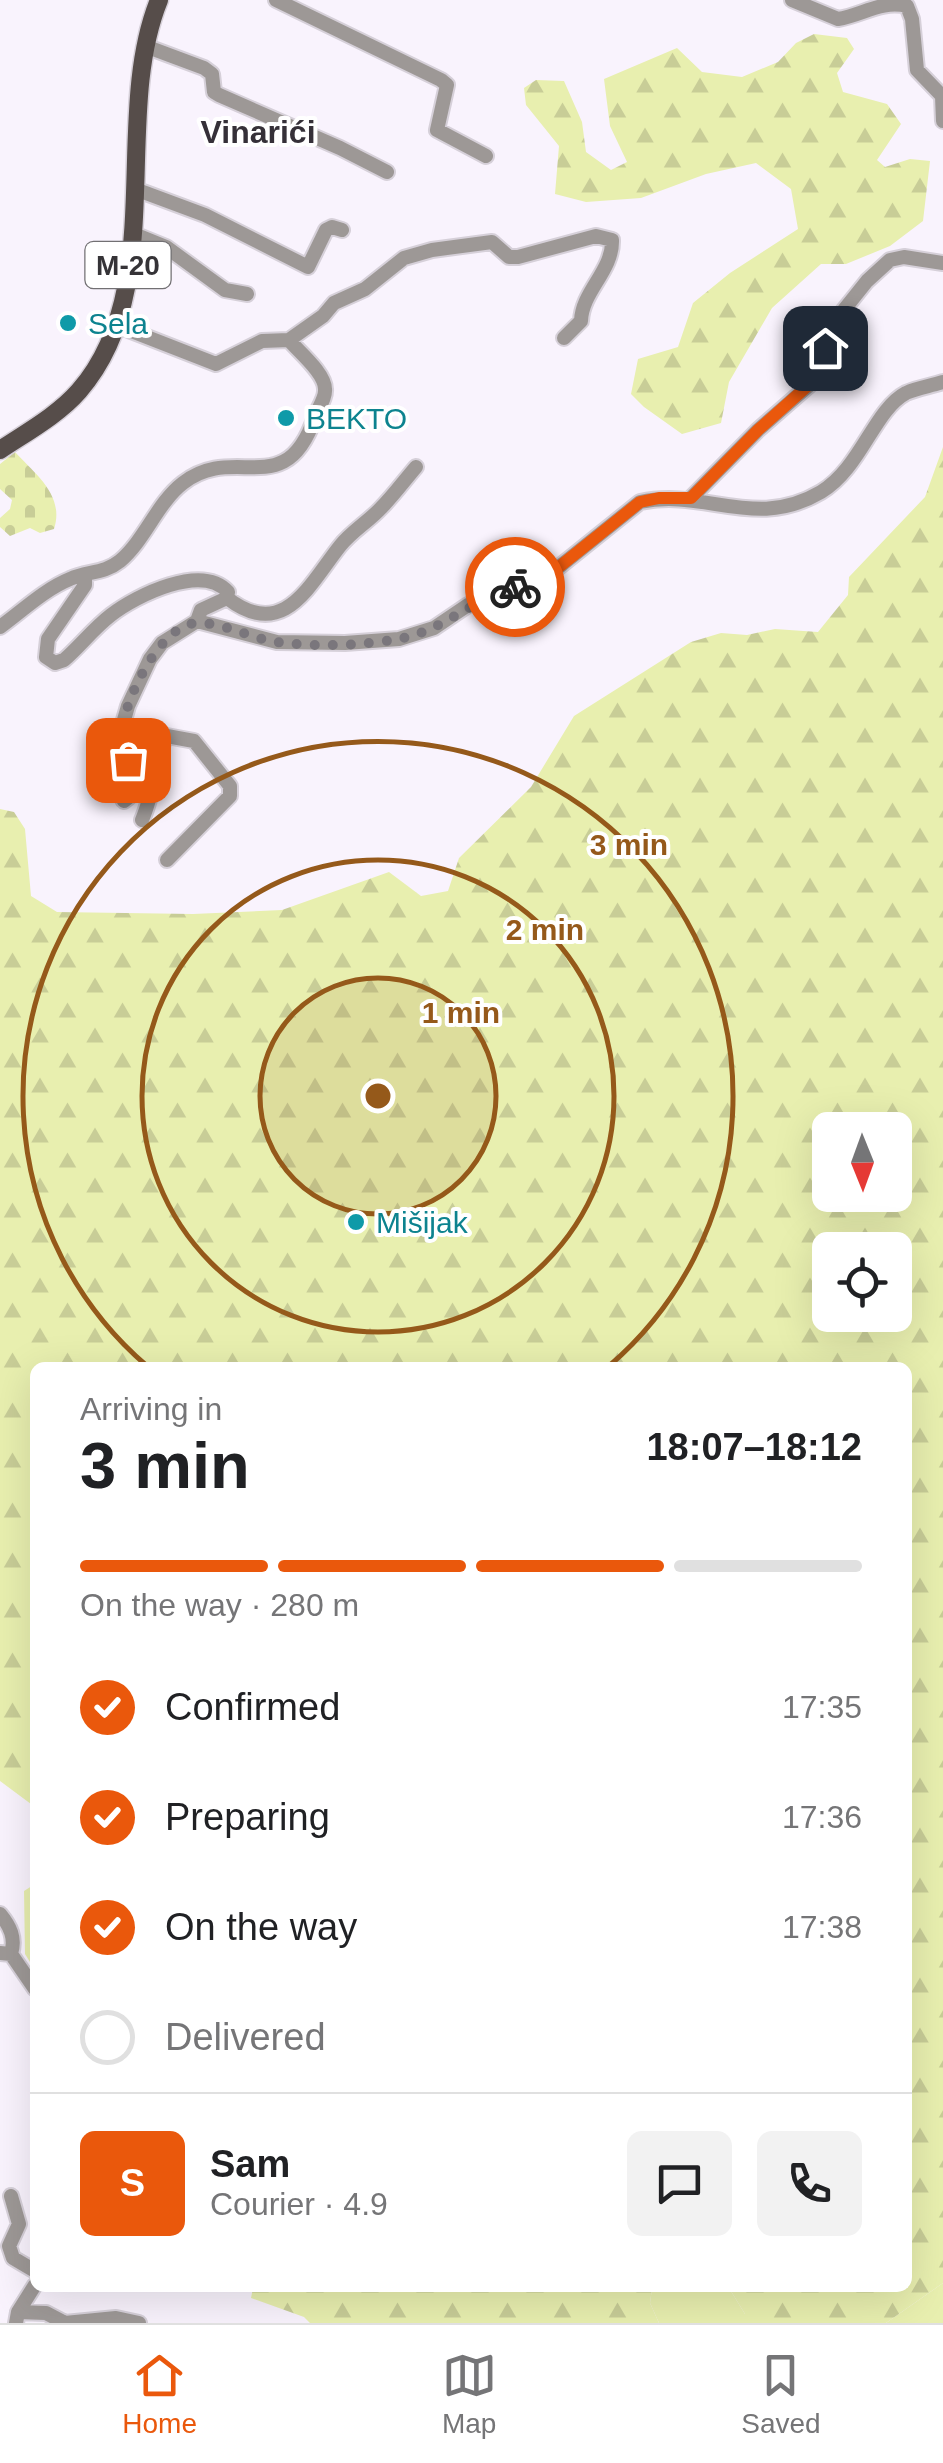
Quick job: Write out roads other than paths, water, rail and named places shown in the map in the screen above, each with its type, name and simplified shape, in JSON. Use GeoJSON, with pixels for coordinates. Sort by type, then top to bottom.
{"type":"FeatureCollection","features":[{"type":"Feature","properties":{"kind":"main road","name":"M-20"},"geometry":{"type":"LineString","coordinates":[[0,450],[81,389],[116,325],[134,234],[147,38],[159,0]]}},
{"type":"Feature","properties":{"kind":"street"},"geometry":{"type":"LineString","coordinates":[[276,0],[441,80],[447,85],[437,130],[486,156]]}},
{"type":"Feature","properties":{"kind":"street"},"geometry":{"type":"LineString","coordinates":[[792,0],[838,19],[881,2],[906,6],[912,19],[917,70],[942,96],[943,120]]}},
{"type":"Feature","properties":{"kind":"street"},"geometry":{"type":"LineString","coordinates":[[147,38],[212,74],[214,92],[218,95],[387,172]]}},
{"type":"Feature","properties":{"kind":"street"},"geometry":{"type":"LineString","coordinates":[[135,189],[205,215],[308,267],[326,230],[342,230]]}},
{"type":"Feature","properties":{"kind":"street"},"geometry":{"type":"LineString","coordinates":[[134,234],[166,247],[225,290],[247,294]]}},
{"type":"Feature","properties":{"kind":"street"},"geometry":{"type":"LineString","coordinates":[[116,325],[216,364],[262,341],[289,340],[334,304],[365,290],[414,254],[492,242],[510,257],[518,257],[596,236],[612,240],[610,256],[582,309],[581,321],[564,338]]}},
{"type":"Feature","properties":{"kind":"street"},"geometry":{"type":"LineString","coordinates":[[691,498],[812,382],[835,321],[881,268],[890,260],[904,257],[943,264]]}},
{"type":"Feature","properties":{"kind":"street"},"geometry":{"type":"LineString","coordinates":[[0,627],[60,583],[98,573],[122,560],[182,484],[205,471],[271,467],[295,456],[305,442],[326,388],[289,340]]}},
{"type":"Feature","properties":{"kind":"street"},"geometry":{"type":"LineString","coordinates":[[167,860],[231,791],[201,747],[185,737],[156,734],[151,737],[129,797],[124,800],[122,796],[131,748],[124,720],[128,706],[150,659],[174,632],[198,622],[277,642],[345,643],[399,639],[434,628],[468,605],[502,590],[544,579],[640,502],[691,498],[728,508],[768,510],[822,492],[860,456],[885,412],[898,400],[906,393],[943,382]]}},
{"type":"Feature","properties":{"kind":"street"},"geometry":{"type":"LineString","coordinates":[[227,598],[239,608],[258,614],[284,610],[317,581],[340,546],[380,510],[416,467]]}},
{"type":"Feature","properties":{"kind":"street"},"geometry":{"type":"LineString","coordinates":[[85,575],[85,585],[48,639],[46,657],[55,662],[64,660],[111,615],[162,588],[202,579],[224,587],[227,598]]}},
{"type":"Feature","properties":{"kind":"street"},"geometry":{"type":"LineString","coordinates":[[198,622],[208,605],[227,598]]}},
{"type":"Feature","properties":{"kind":"street"},"geometry":{"type":"LineString","coordinates":[[142,820],[154,793],[158,759],[166,736]]}},
{"type":"Feature","properties":{"kind":"street"},"geometry":{"type":"LineString","coordinates":[[0,1914],[12,1934],[6,1953],[30,1983]]}},
{"type":"Feature","properties":{"kind":"street"},"geometry":{"type":"LineString","coordinates":[[11,2196],[20,2224],[9,2246],[13,2258],[30,2268]]}},
{"type":"Feature","properties":{"kind":"street"},"geometry":{"type":"LineString","coordinates":[[17,2318],[31,2292]]}},
{"type":"Feature","properties":{"kind":"street"},"geometry":{"type":"LineString","coordinates":[[17,2318],[46,2314],[65,2322],[116,2318],[139,2323]]}},
{"type":"Feature","properties":{"kind":"place","name":"Sela"},"geometry":{"type":"Point","coordinates":[68,323]}},
{"type":"Feature","properties":{"kind":"place","name":"BEKTO"},"geometry":{"type":"Point","coordinates":[286,418]}},
{"type":"Feature","properties":{"kind":"place","name":"Mišijak"},"geometry":{"type":"Point","coordinates":[356,1222]}},
{"type":"Feature","properties":{"kind":"district","name":"Vinarići"},"geometry":{"type":"Point","coordinates":[258,132]}}]}
